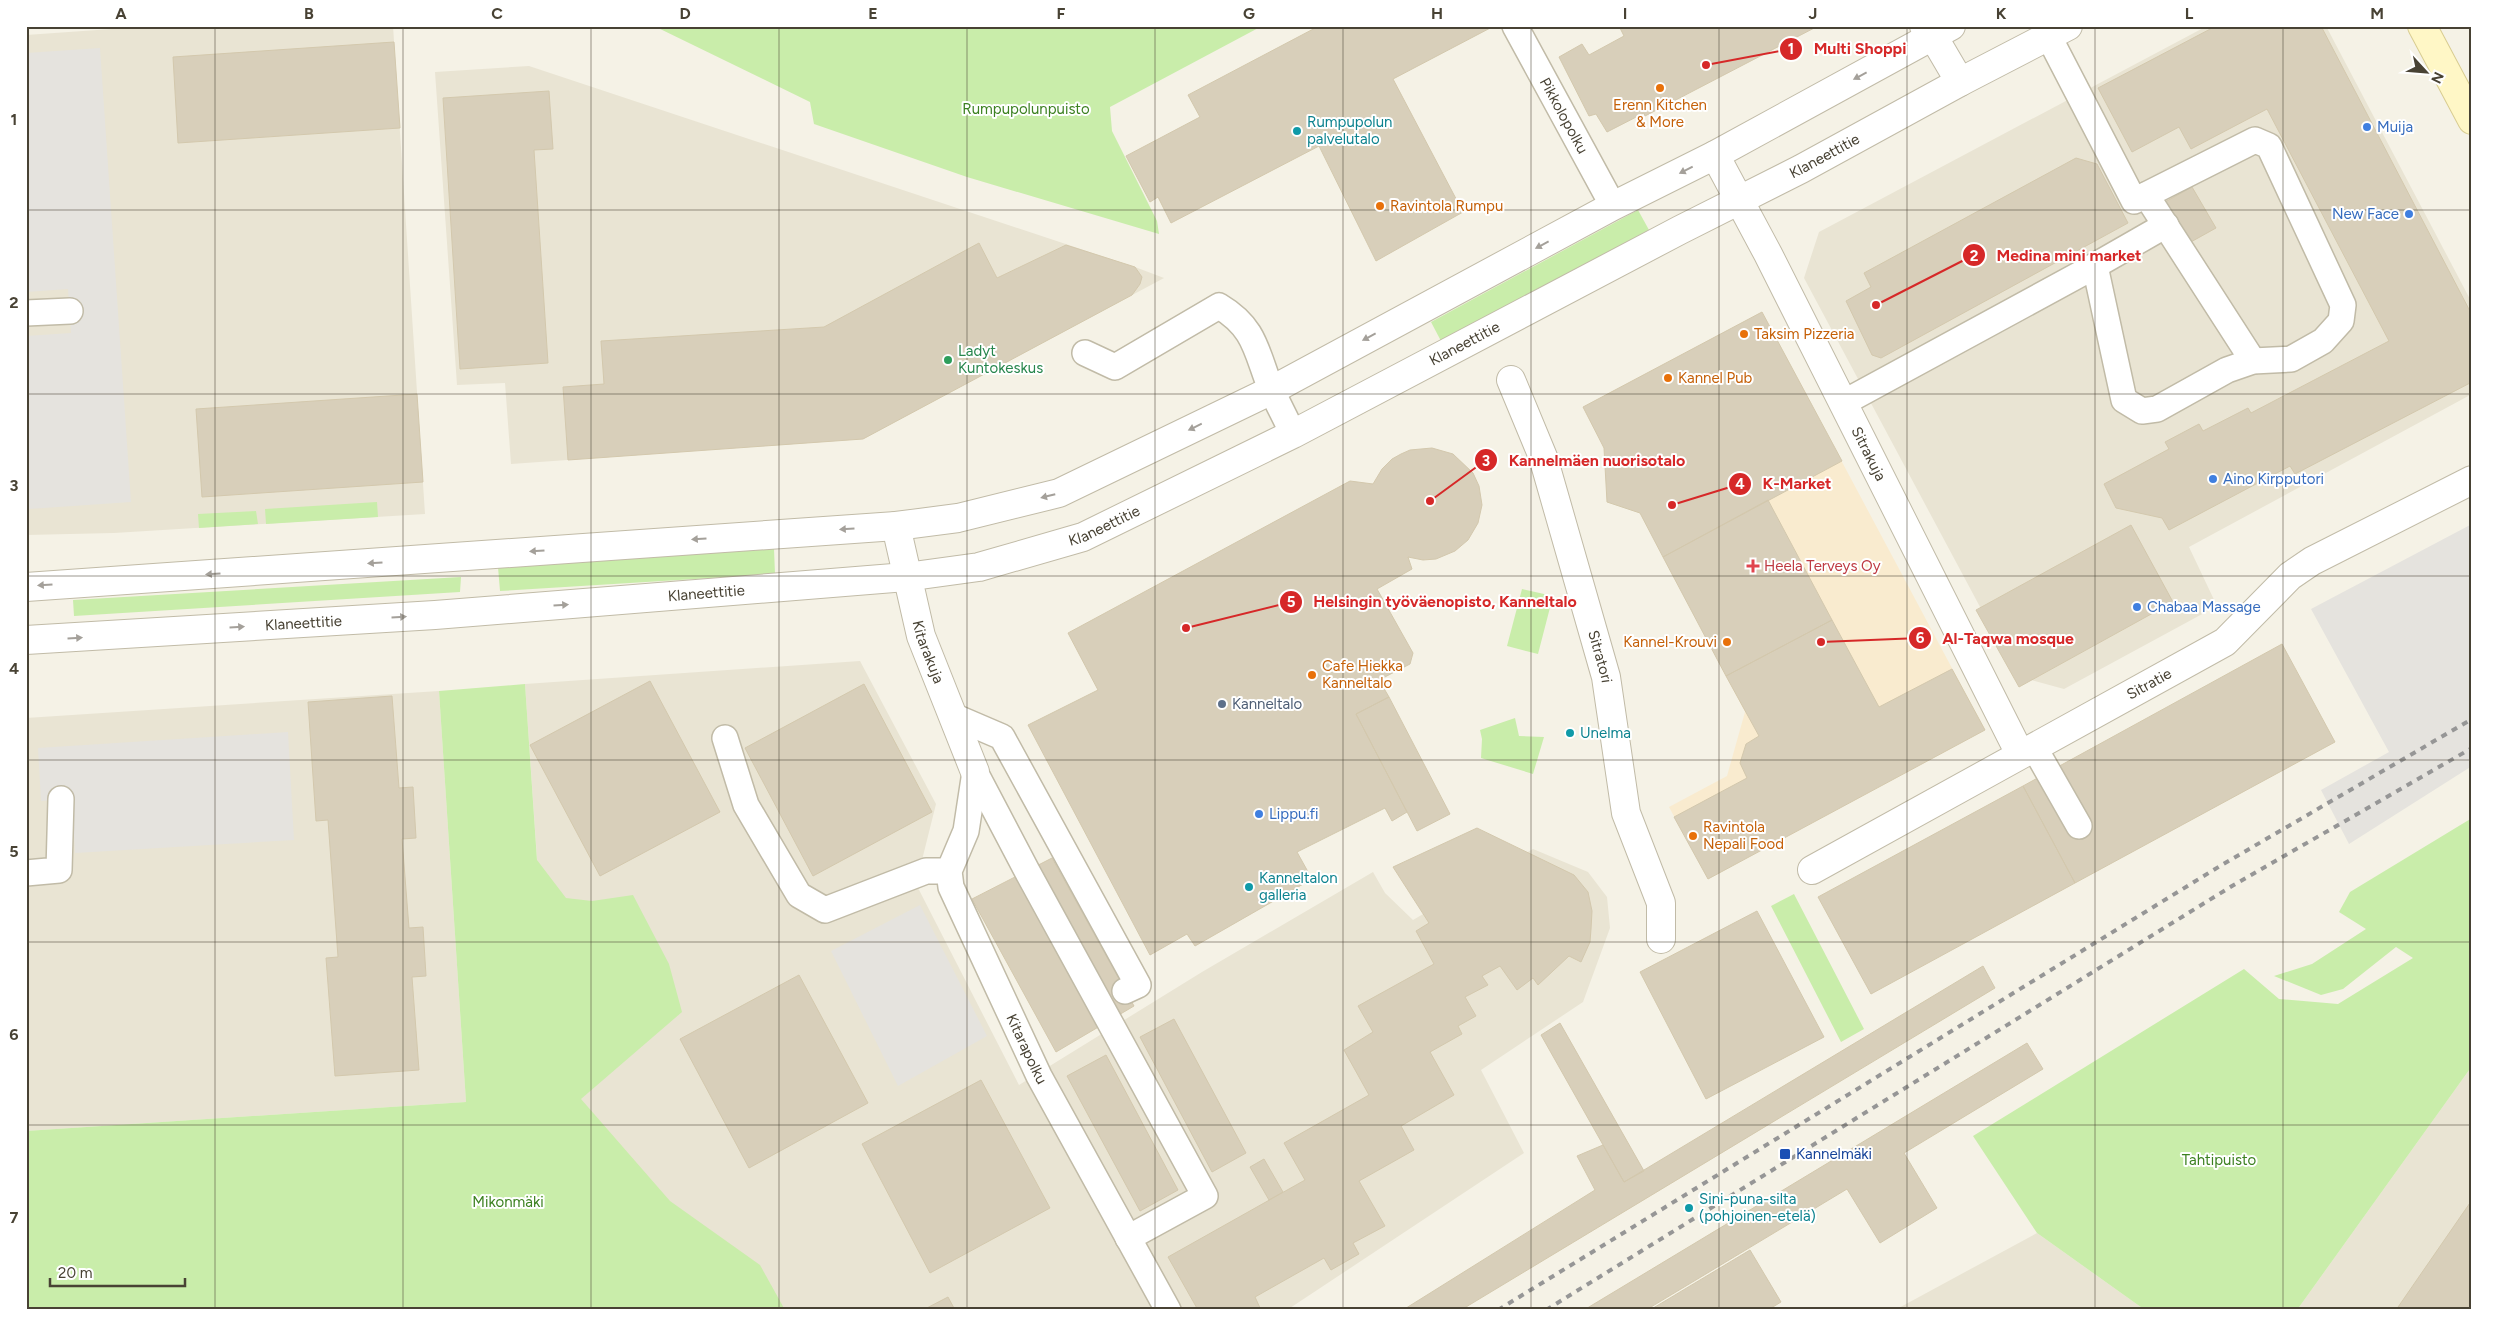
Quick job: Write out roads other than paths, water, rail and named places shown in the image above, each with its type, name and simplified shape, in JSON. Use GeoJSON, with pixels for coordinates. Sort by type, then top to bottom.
{"type":"FeatureCollection","features":[{"type":"Feature","properties":{"kind":"main road"},"geometry":{"type":"LineString","coordinates":[[2422,26],[2472,120]]}},
{"type":"Feature","properties":{"kind":"street"},"geometry":{"type":"LineString","coordinates":[[26,587],[896,526],[958,518],[1059,493],[1272,390],[1613,206],[1714,155],[1936,29],[1960,82]]}},
{"type":"Feature","properties":{"kind":"street","name":"Klaneettitie"},"geometry":{"type":"LineString","coordinates":[[26,640],[435,615],[906,576],[979,567],[1083,537],[1293,434],[1671,234],[1740,201],[2058,31]]}},
{"type":"Feature","properties":{"kind":"street","name":"Sitrakuja"},"geometry":{"type":"LineString","coordinates":[[1714,155],[1740,201],[1843,403],[2027,751]]}},
{"type":"Feature","properties":{"kind":"street","name":"Sitratori"},"geometry":{"type":"LineString","coordinates":[[1511,380],[1543,457],[1606,677],[1626,813],[1660,903],[1662,939]]}},
{"type":"Feature","properties":{"kind":"street","name":"Sitratie"},"geometry":{"type":"LineString","coordinates":[[1812,870],[2224,642],[2290,576],[2312,561],[2472,480]]}},
{"type":"Feature","properties":{"kind":"street","name":"Kitarakuja"},"geometry":{"type":"LineString","coordinates":[[896,526],[921,636],[975,772]]}},
{"type":"Feature","properties":{"kind":"lane","name":"Pikkolopolku"},"geometry":{"type":"LineString","coordinates":[[1515,26],[1613,206]]}},
{"type":"Feature","properties":{"kind":"lane"},"geometry":{"type":"LineString","coordinates":[[2058,31],[2134,201],[2254,140],[2270,146],[2343,305],[2341,321],[2323,341],[2291,358],[2252,361],[2227,370],[2157,409],[2142,411],[2124,400],[2095,266],[2091,268]]}},
{"type":"Feature","properties":{"kind":"lane"},"geometry":{"type":"LineString","coordinates":[[2146,195],[2252,361]]}},
{"type":"Feature","properties":{"kind":"lane"},"geometry":{"type":"LineString","coordinates":[[1843,403],[2166,225]]}},
{"type":"Feature","properties":{"kind":"lane"},"geometry":{"type":"LineString","coordinates":[[1086,353],[1115,367],[1219,306],[1237,317],[1251,335],[1272,390],[1293,434]]}},
{"type":"Feature","properties":{"kind":"lane"},"geometry":{"type":"LineString","coordinates":[[26,314],[70,311]]}},
{"type":"Feature","properties":{"kind":"lane"},"geometry":{"type":"LineString","coordinates":[[953,716],[1002,737],[1138,984],[1125,991]]}},
{"type":"Feature","properties":{"kind":"lane"},"geometry":{"type":"LineString","coordinates":[[725,738],[746,805],[799,895],[825,910],[926,871],[949,871],[966,831],[975,772]]}},
{"type":"Feature","properties":{"kind":"lane"},"geometry":{"type":"LineString","coordinates":[[2027,751],[2079,826]]}},
{"type":"Feature","properties":{"kind":"lane"},"geometry":{"type":"LineString","coordinates":[[975,772],[1205,1196],[1128,1238]]}},
{"type":"Feature","properties":{"kind":"lane"},"geometry":{"type":"LineString","coordinates":[[26,873],[59,870],[61,800]]}},
{"type":"Feature","properties":{"kind":"lane","name":"Kitarapolku"},"geometry":{"type":"LineString","coordinates":[[949,871],[951,888],[1024,1047],[1168,1310]]}},
{"type":"Feature","properties":{"kind":"railway"},"geometry":{"type":"LineString","coordinates":[[1498,1310],[2220,866],[2472,719]]}},
{"type":"Feature","properties":{"kind":"railway"},"geometry":{"type":"LineString","coordinates":[[1546,1310],[2232,886],[2472,748]]}},
{"type":"Feature","properties":{"kind":"place","name":"Multi Shoppi"},"geometry":{"type":"Point","coordinates":[1706,65]}},
{"type":"Feature","properties":{"kind":"place","name":"Erenn Kitchen & More"},"geometry":{"type":"Point","coordinates":[1660,88]}},
{"type":"Feature","properties":{"kind":"place","name":"Muija"},"geometry":{"type":"Point","coordinates":[2367,127]}},
{"type":"Feature","properties":{"kind":"place","name":"Rumpupolun palvelutalo"},"geometry":{"type":"Point","coordinates":[1297,131]}},
{"type":"Feature","properties":{"kind":"place","name":"Ravintola Rumpu"},"geometry":{"type":"Point","coordinates":[1380,206]}},
{"type":"Feature","properties":{"kind":"place","name":"New Face"},"geometry":{"type":"Point","coordinates":[2409,214]}},
{"type":"Feature","properties":{"kind":"place","name":"Medina mini market"},"geometry":{"type":"Point","coordinates":[1876,305]}},
{"type":"Feature","properties":{"kind":"place","name":"Taksim Pizzeria"},"geometry":{"type":"Point","coordinates":[1744,334]}},
{"type":"Feature","properties":{"kind":"place","name":"Ladyt Kuntokeskus"},"geometry":{"type":"Point","coordinates":[948,360]}},
{"type":"Feature","properties":{"kind":"place","name":"Kannel Pub"},"geometry":{"type":"Point","coordinates":[1668,378]}},
{"type":"Feature","properties":{"kind":"place","name":"Aino Kirpputori"},"geometry":{"type":"Point","coordinates":[2213,479]}},
{"type":"Feature","properties":{"kind":"place","name":"Kannelmäen nuorisotalo"},"geometry":{"type":"Point","coordinates":[1430,501]}},
{"type":"Feature","properties":{"kind":"place","name":"K-Market"},"geometry":{"type":"Point","coordinates":[1672,505]}},
{"type":"Feature","properties":{"kind":"place","name":"Heela Terveys Oy"},"geometry":{"type":"Point","coordinates":[1753,566]}},
{"type":"Feature","properties":{"kind":"place","name":"Chabaa Massage"},"geometry":{"type":"Point","coordinates":[2137,607]}},
{"type":"Feature","properties":{"kind":"place","name":"Helsingin työväenopisto, Kanneltalo"},"geometry":{"type":"Point","coordinates":[1186,628]}},
{"type":"Feature","properties":{"kind":"place","name":"Kannel-Krouvi"},"geometry":{"type":"Point","coordinates":[1727,642]}},
{"type":"Feature","properties":{"kind":"place","name":"Al-Taqwa mosque"},"geometry":{"type":"Point","coordinates":[1821,642]}},
{"type":"Feature","properties":{"kind":"place","name":"Cafe Hiekka Kanneltalo"},"geometry":{"type":"Point","coordinates":[1312,675]}},
{"type":"Feature","properties":{"kind":"place","name":"Kanneltalo"},"geometry":{"type":"Point","coordinates":[1222,704]}},
{"type":"Feature","properties":{"kind":"place","name":"Unelma"},"geometry":{"type":"Point","coordinates":[1570,733]}},
{"type":"Feature","properties":{"kind":"place","name":"Lippu.fi"},"geometry":{"type":"Point","coordinates":[1259,814]}},
{"type":"Feature","properties":{"kind":"place","name":"Ravintola Nepali Food"},"geometry":{"type":"Point","coordinates":[1693,836]}},
{"type":"Feature","properties":{"kind":"place","name":"Kanneltalon galleria"},"geometry":{"type":"Point","coordinates":[1249,887]}},
{"type":"Feature","properties":{"kind":"place","name":"Kannelmäki"},"geometry":{"type":"Point","coordinates":[1785,1154]}},
{"type":"Feature","properties":{"kind":"place","name":"Sini-puna-silta (pohjoinen-etelä)"},"geometry":{"type":"Point","coordinates":[1689,1208]}},
{"type":"Feature","properties":{"kind":"park label","name":"Rumpupolunpuisto"},"geometry":{"type":"Point","coordinates":[1026,109]}},
{"type":"Feature","properties":{"kind":"park label","name":"Tahtipuisto"},"geometry":{"type":"Point","coordinates":[2219,1160]}},
{"type":"Feature","properties":{"kind":"park label","name":"Mikonmäki"},"geometry":{"type":"Point","coordinates":[508,1202]}}]}
